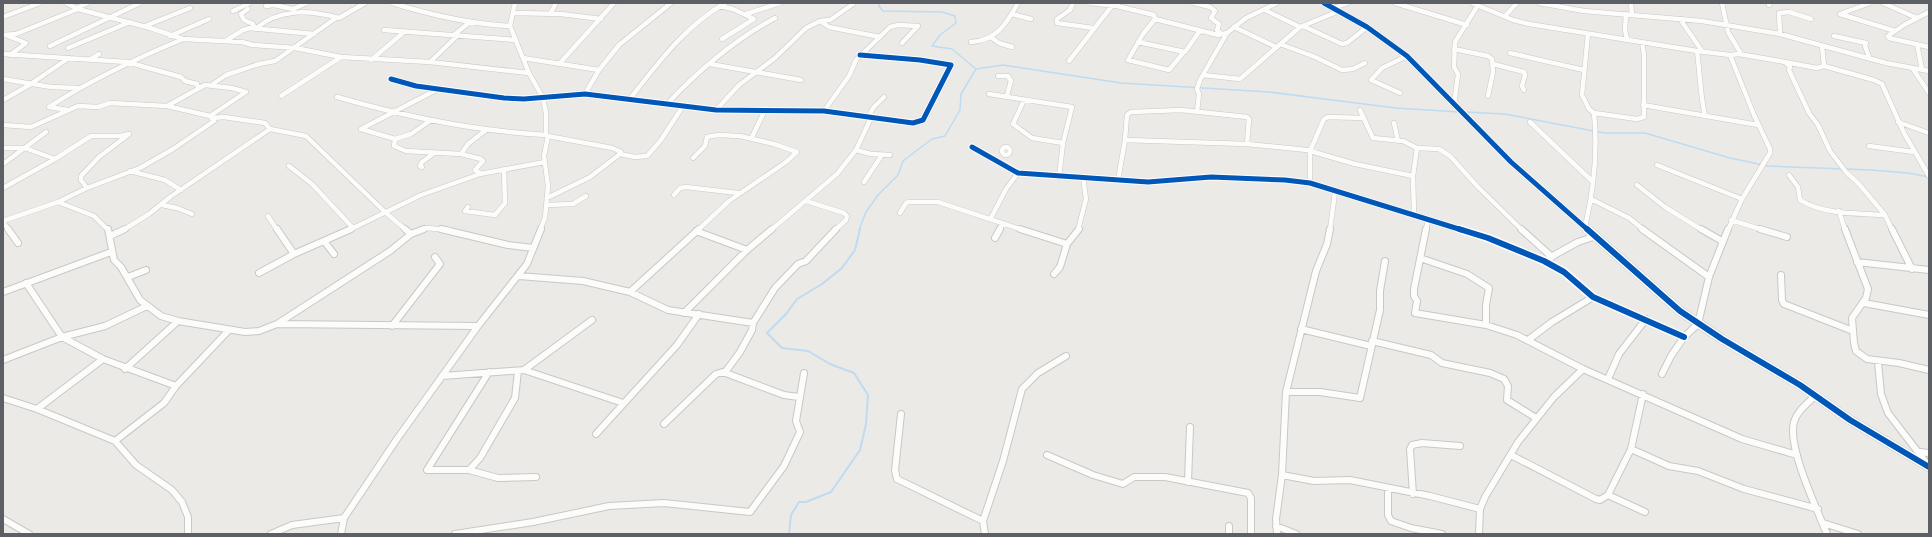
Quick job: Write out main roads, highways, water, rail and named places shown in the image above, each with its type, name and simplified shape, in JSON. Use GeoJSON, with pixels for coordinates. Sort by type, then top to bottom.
{"type":"FeatureCollection","features":[{"type":"Feature","properties":{"kind":"waterway"},"geometry":{"type":"LineString","coordinates":[[880,3],[879,6],[883,11],[942,12],[955,16],[956,23],[940,35],[932,46],[952,49],[976,69]]}},
{"type":"Feature","properties":{"kind":"waterway"},"geometry":{"type":"LineString","coordinates":[[976,69],[1003,65],[1121,83],[1269,92],[1396,108],[1459,112]]}},
{"type":"Feature","properties":{"kind":"waterway"},"geometry":{"type":"LineString","coordinates":[[859,230],[866,212],[878,195],[898,175],[903,161],[932,139],[945,136],[960,110],[961,94],[976,69]]}},
{"type":"Feature","properties":{"kind":"waterway"},"geometry":{"type":"LineString","coordinates":[[1465,112],[1505,114],[1604,133],[1645,133],[1730,158],[1768,166],[1871,170],[1908,173],[1929,177]]}},
{"type":"Feature","properties":{"kind":"waterway"},"geometry":{"type":"LineString","coordinates":[[789,534],[791,515],[799,502],[806,502],[831,492],[860,450],[866,424],[868,395],[854,373],[830,364],[808,351],[782,348],[767,333],[786,314],[797,299],[822,284],[842,268],[855,250],[860,229]]}}]}
